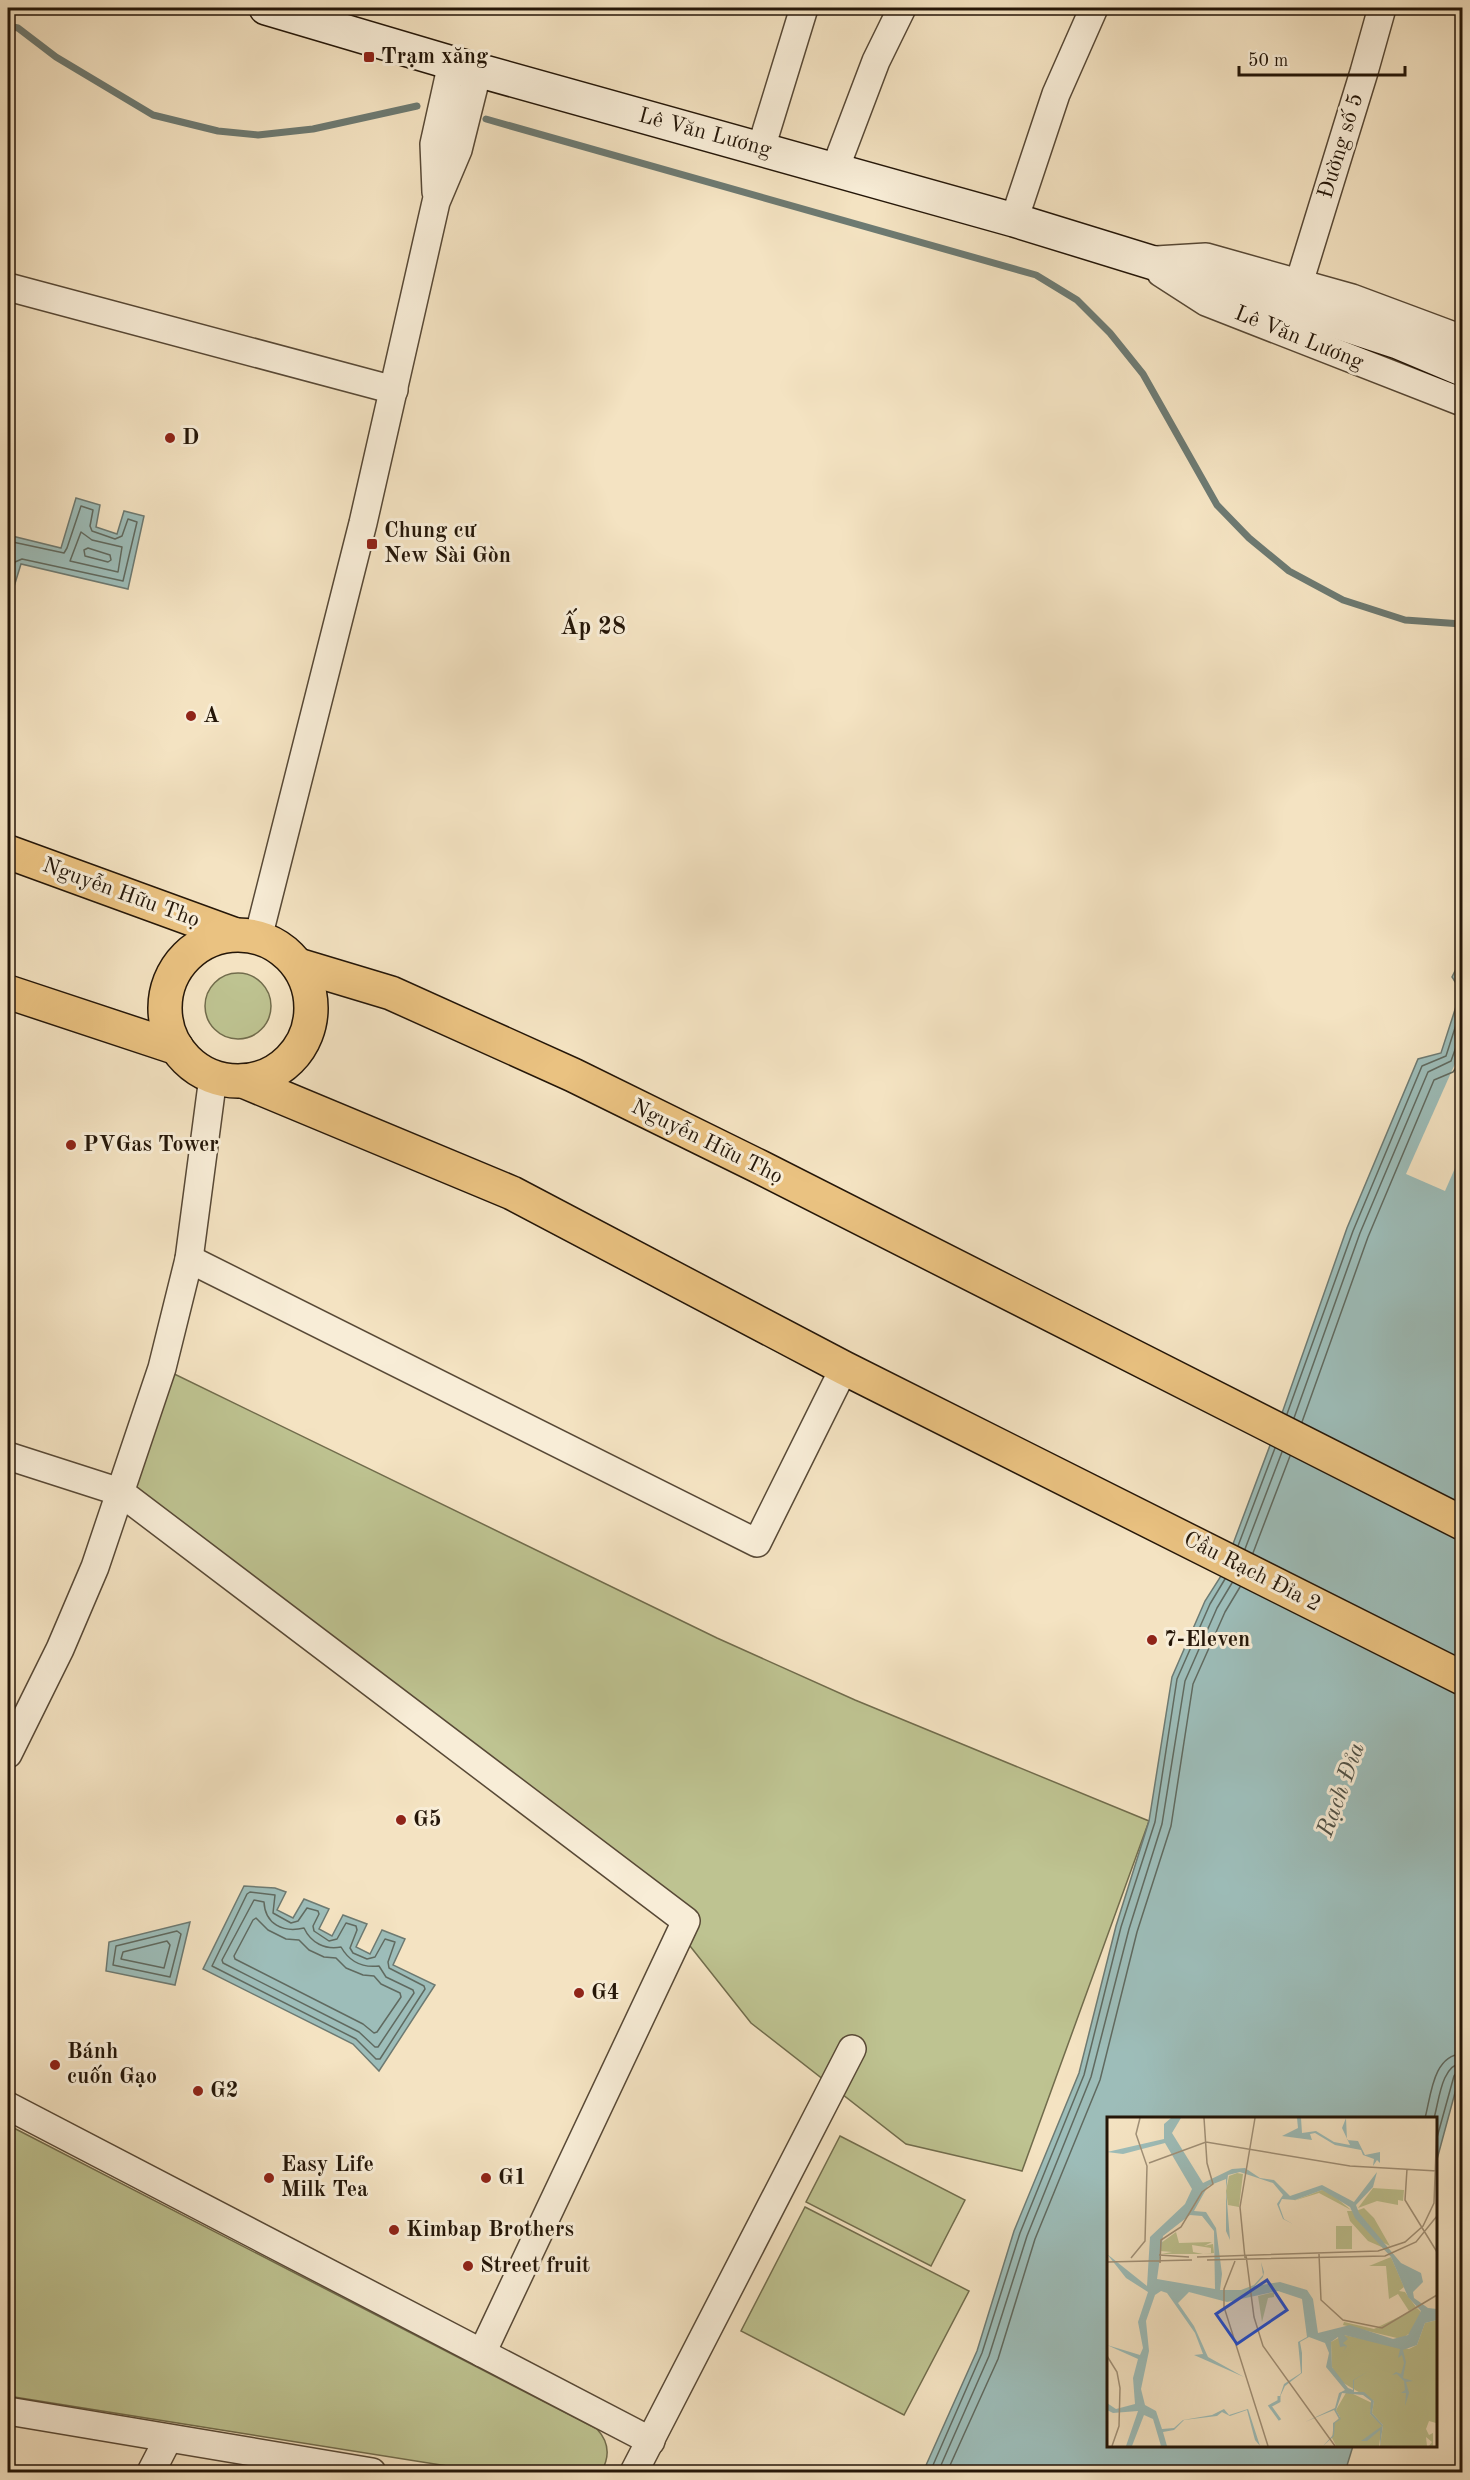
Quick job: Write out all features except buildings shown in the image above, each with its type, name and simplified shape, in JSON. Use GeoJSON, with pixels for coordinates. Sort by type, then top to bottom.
{"type":"FeatureCollection","features":[{"type":"Feature","properties":{"kind":"main road","name":"Lê Văn Lương"},"geometry":{"type":"LineString","coordinates":[[266,8],[465,67],[1014,220],[1225,285],[1398,342],[1462,369]]}},
{"type":"Feature","properties":{"kind":"main road","name":"Nguyễn Hữu Thọ"},"geometry":{"type":"LineString","coordinates":[[8,852],[246,936]]}},
{"type":"Feature","properties":{"kind":"main road"},"geometry":{"type":"LineString","coordinates":[[228,1079],[265,1076],[284,1065],[299,1049],[309,1029],[312,1006],[308,985],[298,965],[285,951],[268,940],[246,936],[209,941],[188,955],[172,975],[165,999],[167,1025],[177,1048],[192,1066],[512,1192],[844,1368]]}},
{"type":"Feature","properties":{"kind":"main road","name":"Nguyễn Hữu Thọ"},"geometry":{"type":"LineString","coordinates":[[298,965],[391,993],[573,1076],[760,1167],[1105,1344],[1462,1523]]}},
{"type":"Feature","properties":{"kind":"main road"},"geometry":{"type":"LineString","coordinates":[[8,992],[177,1048]]}},
{"type":"Feature","properties":{"kind":"main road","name":"Cầu Rạch Đỉa 2"},"geometry":{"type":"LineString","coordinates":[[844,1368],[1462,1678]]}},
{"type":"Feature","properties":{"kind":"street"},"geometry":{"type":"LineString","coordinates":[[761,148],[804,8]]}},
{"type":"Feature","properties":{"kind":"street"},"geometry":{"type":"LineString","coordinates":[[835,169],[876,61],[902,8]]}},
{"type":"Feature","properties":{"kind":"street"},"geometry":{"type":"LineString","coordinates":[[1014,220],[1056,94],[1094,8]]}},
{"type":"Feature","properties":{"kind":"street","name":"Đường số 5"},"geometry":{"type":"LineString","coordinates":[[1299,283],[1382,8]]}},
{"type":"Feature","properties":{"kind":"street"},"geometry":{"type":"LineString","coordinates":[[246,936],[317,709],[394,390],[465,67]]}},
{"type":"Feature","properties":{"kind":"street","name":"Lê Văn Lương"},"geometry":{"type":"LineString","coordinates":[[1143,261],[1206,257],[1352,298],[1462,339]]}},
{"type":"Feature","properties":{"kind":"street","name":"Lê Văn Lương"},"geometry":{"type":"LineString","coordinates":[[1143,261],[1206,302],[1462,402]]}},
{"type":"Feature","properties":{"kind":"street"},"geometry":{"type":"LineString","coordinates":[[8,287],[394,390]]}},
{"type":"Feature","properties":{"kind":"street"},"geometry":{"type":"LineString","coordinates":[[8,1754],[69,1629],[95,1567],[162,1368],[189,1259],[228,1079]]}},
{"type":"Feature","properties":{"kind":"street"},"geometry":{"type":"LineString","coordinates":[[189,1259],[757,1543],[844,1368]]}},
{"type":"Feature","properties":{"kind":"street"},"geometry":{"type":"LineString","coordinates":[[8,1456],[120,1492],[686,1921],[482,2353]]}},
{"type":"Feature","properties":{"kind":"street"},"geometry":{"type":"LineString","coordinates":[[634,2472],[852,2049]]}},
{"type":"Feature","properties":{"kind":"street"},"geometry":{"type":"LineString","coordinates":[[8,2106],[651,2442]]}},
{"type":"Feature","properties":{"kind":"street"},"geometry":{"type":"LineString","coordinates":[[8,2411],[372,2472]]}},
{"type":"Feature","properties":{"kind":"street"},"geometry":{"type":"LineString","coordinates":[[151,2472],[168,2439]]}},
{"type":"Feature","properties":{"kind":"green space"},"geometry":{"type":"Polygon","coordinates":[[[238,973],[251,976],[261,983],[268,993],[271,1006],[268,1019],[261,1029],[251,1036],[238,1039],[225,1036],[215,1029],[208,1019],[205,1006],[208,993],[215,983],[225,976],[238,973]]]}},
{"type":"Feature","properties":{"kind":"green space"},"geometry":{"type":"Polygon","coordinates":[[[162,1368],[717,1638],[855,1700],[1149,1821],[1022,2171],[906,2144],[751,2023],[690,1946],[695,1911],[120,1492],[162,1368]]]}},
{"type":"Feature","properties":{"kind":"green space"},"geometry":{"type":"Polygon","coordinates":[[[8,2125],[597,2429],[604,2439],[607,2450],[606,2461],[601,2472],[485,2472],[8,2396],[8,2125]]]}},
{"type":"Feature","properties":{"kind":"green space"},"geometry":{"type":"Polygon","coordinates":[[[840,2136],[965,2200],[931,2266],[806,2202],[840,2136]]]}},
{"type":"Feature","properties":{"kind":"green space"},"geometry":{"type":"Polygon","coordinates":[[[805,2207],[969,2291],[904,2415],[741,2331],[805,2207]]]}},
{"type":"Feature","properties":{"kind":"water"},"geometry":{"type":"Polygon","coordinates":[[[76,498],[100,505],[96,527],[117,534],[124,511],[144,516],[128,589],[21,564],[13,590],[8,589],[8,535],[61,548],[76,498]]]}},
{"type":"Feature","properties":{"kind":"water","name":"Rạch Đỉa"},"geometry":{"type":"Polygon","coordinates":[[[1462,957],[1462,2067],[1437,2159],[1437,2117],[1107,2117],[1107,2447],[1353,2447],[1345,2472],[923,2472],[977,2351],[1014,2231],[1079,2073],[1116,1926],[1149,1821],[1172,1677],[1205,1601],[1221,1576],[1281,1416],[1347,1228],[1418,1059],[1441,1053],[1461,991],[1452,977],[1462,957]]]}},
{"type":"Feature","properties":{"kind":"water"},"geometry":{"type":"Polygon","coordinates":[[[244,1886],[275,1888],[286,1892],[277,1910],[293,1918],[304,1899],[329,1909],[319,1929],[332,1936],[343,1915],[367,1924],[356,1947],[370,1954],[382,1930],[405,1939],[393,1965],[435,1985],[379,2071],[353,2044],[203,1969],[244,1886]]]}},
{"type":"Feature","properties":{"kind":"water"},"geometry":{"type":"Polygon","coordinates":[[[190,1922],[175,1985],[106,1971],[109,1942],[190,1922]]]}},
{"type":"Feature","properties":{"kind":"pier"},"geometry":{"type":"Polygon","coordinates":[[[1462,1048],[1462,1152],[1445,1191],[1406,1174],[1462,1048]]]}},
{"type":"Feature","properties":{"kind":"waterway"},"geometry":{"type":"LineString","coordinates":[[8,26],[18,28],[56,57],[153,115],[218,131],[258,135],[313,129],[417,106]]}},
{"type":"Feature","properties":{"kind":"waterway"},"geometry":{"type":"LineString","coordinates":[[486,119],[1036,275],[1077,300],[1110,333],[1143,374],[1217,505],[1249,538],[1289,571],[1343,600],[1405,620],[1462,624]]}},
{"type":"Feature","properties":{"kind":"place","name":"Trạm xăng"},"geometry":{"type":"Point","coordinates":[369,57]}},
{"type":"Feature","properties":{"kind":"place","name":"D"},"geometry":{"type":"Point","coordinates":[170,438]}},
{"type":"Feature","properties":{"kind":"place","name":"Chung cư New Sài Gòn"},"geometry":{"type":"Point","coordinates":[372,544]}},
{"type":"Feature","properties":{"kind":"place","name":"A"},"geometry":{"type":"Point","coordinates":[191,716]}},
{"type":"Feature","properties":{"kind":"place","name":"PVGas Tower"},"geometry":{"type":"Point","coordinates":[71,1145]}},
{"type":"Feature","properties":{"kind":"place","name":"7-Eleven"},"geometry":{"type":"Point","coordinates":[1152,1640]}},
{"type":"Feature","properties":{"kind":"place","name":"G5"},"geometry":{"type":"Point","coordinates":[401,1820]}},
{"type":"Feature","properties":{"kind":"place","name":"G4"},"geometry":{"type":"Point","coordinates":[579,1993]}},
{"type":"Feature","properties":{"kind":"place","name":"Bánh cuốn Gạo"},"geometry":{"type":"Point","coordinates":[55,2065]}},
{"type":"Feature","properties":{"kind":"place","name":"G2"},"geometry":{"type":"Point","coordinates":[198,2091]}},
{"type":"Feature","properties":{"kind":"place","name":"Easy Life Milk Tea"},"geometry":{"type":"Point","coordinates":[269,2178]}},
{"type":"Feature","properties":{"kind":"place","name":"G1"},"geometry":{"type":"Point","coordinates":[486,2178]}},
{"type":"Feature","properties":{"kind":"place","name":"Kimbap Brothers"},"geometry":{"type":"Point","coordinates":[394,2230]}},
{"type":"Feature","properties":{"kind":"place","name":"Street fruit"},"geometry":{"type":"Point","coordinates":[468,2266]}},
{"type":"Feature","properties":{"kind":"district","name":"Ấp 28"},"geometry":{"type":"Point","coordinates":[593,628]}}]}
